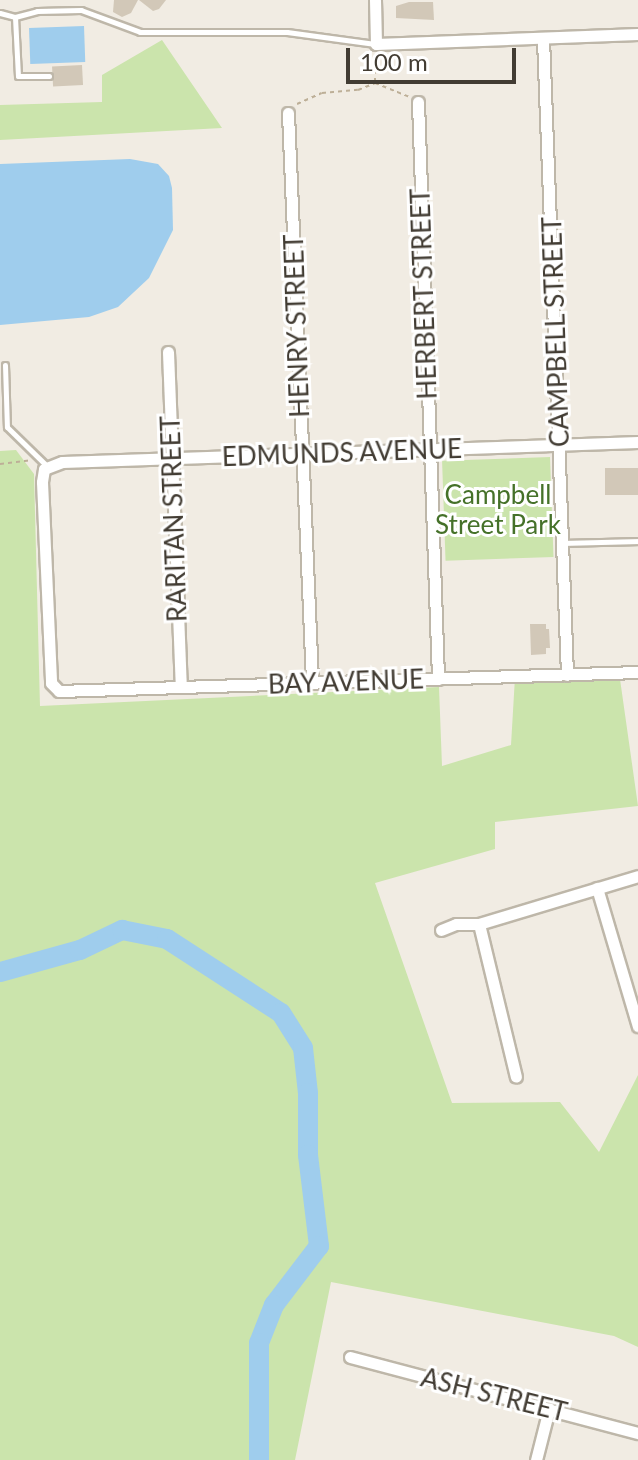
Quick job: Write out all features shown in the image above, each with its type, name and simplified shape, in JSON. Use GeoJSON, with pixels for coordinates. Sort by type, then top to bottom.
{"type":"FeatureCollection","features":[{"type":"Feature","properties":{"kind":"street"},"geometry":{"type":"LineString","coordinates":[[375,0],[376,44],[638,34]]}},
{"type":"Feature","properties":{"kind":"street","name":"CAMPBELL STREET"},"geometry":{"type":"LineString","coordinates":[[543,38],[567,675]]}},
{"type":"Feature","properties":{"kind":"street","name":"HERBERT STREET"},"geometry":{"type":"LineString","coordinates":[[418,102],[438,679]]}},
{"type":"Feature","properties":{"kind":"street","name":"HENRY STREET"},"geometry":{"type":"LineString","coordinates":[[288,113],[312,682]]}},
{"type":"Feature","properties":{"kind":"street","name":"RARITAN STREET"},"geometry":{"type":"LineString","coordinates":[[168,352],[181,686]]}},
{"type":"Feature","properties":{"kind":"street","name":"EDMUNDS AVENUE"},"geometry":{"type":"LineString","coordinates":[[44,463],[638,442]]}},
{"type":"Feature","properties":{"kind":"street","name":"BAY AVENUE"},"geometry":{"type":"LineString","coordinates":[[44,463],[42,482],[54,689],[66,692],[638,672]]}},
{"type":"Feature","properties":{"kind":"street"},"geometry":{"type":"LineString","coordinates":[[441,930],[456,924],[479,924],[638,876]]}},
{"type":"Feature","properties":{"kind":"street"},"geometry":{"type":"LineString","coordinates":[[597,888],[638,1026]]}},
{"type":"Feature","properties":{"kind":"street"},"geometry":{"type":"LineString","coordinates":[[479,924],[516,1077]]}},
{"type":"Feature","properties":{"kind":"street","name":"ASH STREET"},"geometry":{"type":"LineString","coordinates":[[350,1357],[638,1433]]}},
{"type":"Feature","properties":{"kind":"street"},"geometry":{"type":"LineString","coordinates":[[536,1460],[549,1409]]}},
{"type":"Feature","properties":{"kind":"lane"},"geometry":{"type":"LineString","coordinates":[[0,13],[15,17],[37,11],[81,10],[140,32],[287,32],[376,44]]}},
{"type":"Feature","properties":{"kind":"lane"},"geometry":{"type":"LineString","coordinates":[[15,17],[18,76],[49,76]]}},
{"type":"Feature","properties":{"kind":"lane"},"geometry":{"type":"LineString","coordinates":[[5,365],[7,426],[44,463]]}},
{"type":"Feature","properties":{"kind":"lane"},"geometry":{"type":"LineString","coordinates":[[564,543],[638,541]]}},
{"type":"Feature","properties":{"kind":"path"},"geometry":{"type":"LineString","coordinates":[[375,83],[376,44]]}},
{"type":"Feature","properties":{"kind":"path"},"geometry":{"type":"LineString","coordinates":[[288,113],[312,96],[358,90],[375,83],[418,102]]}},
{"type":"Feature","properties":{"kind":"path"},"geometry":{"type":"LineString","coordinates":[[0,464],[44,463]]}},
{"type":"Feature","properties":{"kind":"green space"},"geometry":{"type":"Polygon","coordinates":[[[162,40],[222,128],[0,140],[0,105],[102,102],[102,75],[162,40]]]}},
{"type":"Feature","properties":{"kind":"green space"},"geometry":{"type":"Polygon","coordinates":[[[16,450],[34,474],[40,706],[439,687],[442,766],[511,745],[515,677],[619,672],[638,806],[495,822],[495,849],[375,883],[452,1103],[560,1102],[599,1152],[638,1075],[638,1347],[614,1336],[331,1282],[295,1460],[0,1460],[0,451],[16,450]]]}},
{"type":"Feature","properties":{"kind":"green space","name":"Campbell Street Park"},"geometry":{"type":"Polygon","coordinates":[[[550,457],[553,557],[446,561],[442,461],[550,457]]]}},
{"type":"Feature","properties":{"kind":"water"},"geometry":{"type":"Polygon","coordinates":[[[84,26],[85,62],[30,64],[29,28],[84,26]]]}},
{"type":"Feature","properties":{"kind":"water"},"geometry":{"type":"Polygon","coordinates":[[[130,159],[158,164],[169,176],[172,188],[173,230],[149,278],[118,307],[89,317],[0,325],[0,164],[130,159]]]}},
{"type":"Feature","properties":{"kind":"building"},"geometry":{"type":"Polygon","coordinates":[[[114,0],[138,0],[131,13],[122,17],[113,12],[114,0]]]}},
{"type":"Feature","properties":{"kind":"building"},"geometry":{"type":"Polygon","coordinates":[[[139,0],[166,0],[153,11],[139,0]]]}},
{"type":"Feature","properties":{"kind":"building"},"geometry":{"type":"Polygon","coordinates":[[[409,2],[433,2],[434,20],[396,18],[396,6],[409,2]]]}},
{"type":"Feature","properties":{"kind":"building"},"geometry":{"type":"Polygon","coordinates":[[[82,65],[83,85],[53,87],[52,67],[82,65]]]}},
{"type":"Feature","properties":{"kind":"building"},"geometry":{"type":"Polygon","coordinates":[[[605,468],[638,468],[638,495],[605,495],[605,468]]]}},
{"type":"Feature","properties":{"kind":"building"},"geometry":{"type":"Polygon","coordinates":[[[530,624],[546,624],[546,629],[549,629],[550,648],[546,648],[546,654],[531,655],[530,624]]]}},
{"type":"Feature","properties":{"kind":"waterway"},"geometry":{"type":"LineString","coordinates":[[0,972],[80,950],[122,930],[167,939],[281,1013],[303,1048],[308,1093],[308,1155],[319,1246],[274,1305],[259,1343],[259,1460]]}}]}
